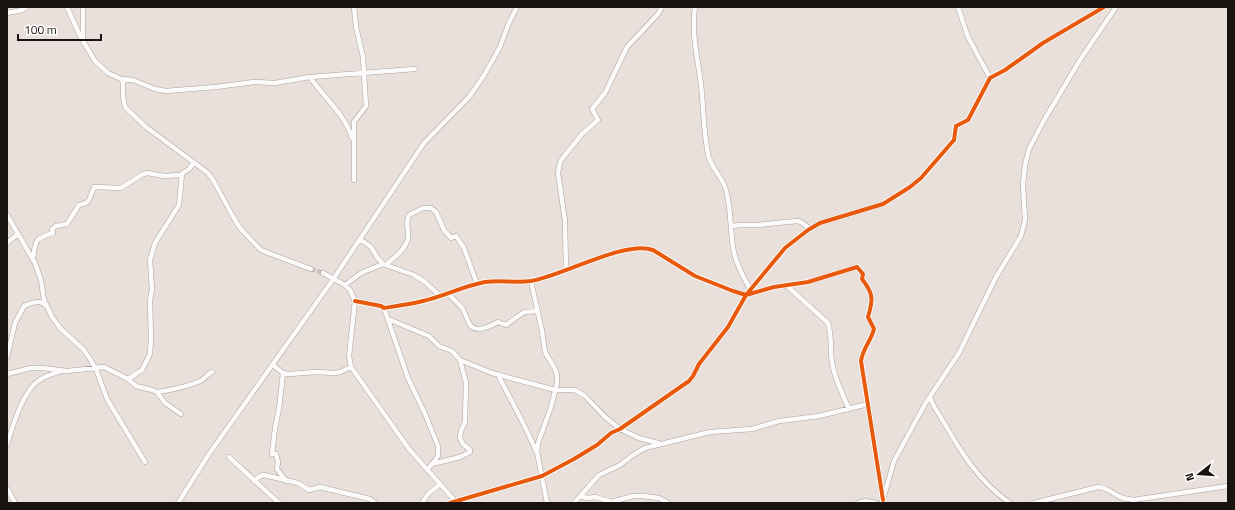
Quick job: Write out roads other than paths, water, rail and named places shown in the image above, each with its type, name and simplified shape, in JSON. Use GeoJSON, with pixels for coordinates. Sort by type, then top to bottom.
{"type":"FeatureCollection","features":[{"type":"Feature","properties":{"kind":"street"},"geometry":{"type":"LineString","coordinates":[[67,7],[83,43],[95,61],[102,68],[113,76],[121,79],[128,79],[155,89],[166,91],[254,82],[275,83],[310,78],[415,69]]}},
{"type":"Feature","properties":{"kind":"street"},"geometry":{"type":"LineString","coordinates":[[83,7],[83,43]]}},
{"type":"Feature","properties":{"kind":"street"},"geometry":{"type":"LineString","coordinates":[[354,7],[356,28],[363,57],[366,106],[354,122],[354,180]]}},
{"type":"Feature","properties":{"kind":"street"},"geometry":{"type":"LineString","coordinates":[[178,503],[209,454],[334,278],[424,143],[469,97],[483,77],[500,47],[508,25],[517,7]]}},
{"type":"Feature","properties":{"kind":"street"},"geometry":{"type":"LineString","coordinates":[[566,270],[565,221],[558,173],[561,160],[582,134],[598,120],[592,109],[604,92],[628,47],[658,14],[662,7]]}},
{"type":"Feature","properties":{"kind":"street"},"geometry":{"type":"LineString","coordinates":[[695,7],[693,20],[694,36],[702,87],[707,145],[713,168],[721,178],[726,188],[729,202],[733,249],[750,289]]}},
{"type":"Feature","properties":{"kind":"street"},"geometry":{"type":"LineString","coordinates":[[958,7],[968,37],[990,78]]}},
{"type":"Feature","properties":{"kind":"street"},"geometry":{"type":"LineString","coordinates":[[450,503],[542,476],[597,445],[611,432],[620,429],[689,381],[699,364],[728,327],[746,294],[785,248],[810,228],[834,218],[883,204],[921,178],[954,140],[956,126],[968,120],[990,78],[1005,70],[1043,43],[1104,7]]}},
{"type":"Feature","properties":{"kind":"street"},"geometry":{"type":"LineString","coordinates":[[883,501],[894,461],[930,397],[958,353],[996,277],[1021,236],[1025,220],[1023,184],[1025,165],[1029,149],[1043,122],[1073,72],[1116,7]]}},
{"type":"Feature","properties":{"kind":"street"},"geometry":{"type":"LineString","coordinates":[[7,13],[24,8]]}},
{"type":"Feature","properties":{"kind":"street"},"geometry":{"type":"LineString","coordinates":[[310,78],[345,121],[353,146]]}},
{"type":"Feature","properties":{"kind":"street"},"geometry":{"type":"LineString","coordinates":[[121,79],[123,82],[125,107],[146,127],[202,168],[213,180],[234,220],[252,241],[262,250],[311,269]]}},
{"type":"Feature","properties":{"kind":"street"},"geometry":{"type":"LineString","coordinates":[[33,259],[37,240],[40,237],[53,233],[52,229],[56,226],[67,224],[79,205],[86,203],[89,200],[94,187],[122,188],[143,174],[148,173],[164,176],[180,175],[189,169],[194,163]]}},
{"type":"Feature","properties":{"kind":"street"},"geometry":{"type":"LineString","coordinates":[[128,379],[142,370],[150,354],[150,301],[152,289],[150,260],[157,238],[179,205],[182,174],[184,172]]}},
{"type":"Feature","properties":{"kind":"street"},"geometry":{"type":"LineString","coordinates":[[345,285],[356,276],[384,264],[401,251],[407,241],[407,220],[409,215],[423,208],[431,208],[436,212],[444,230],[451,238],[456,236],[462,244],[476,284]]}},
{"type":"Feature","properties":{"kind":"street"},"geometry":{"type":"LineString","coordinates":[[7,215],[39,272],[47,308]]}},
{"type":"Feature","properties":{"kind":"street"},"geometry":{"type":"LineString","coordinates":[[731,226],[797,221],[810,228]]}},
{"type":"Feature","properties":{"kind":"street"},"geometry":{"type":"LineString","coordinates":[[8,241],[18,234]]}},
{"type":"Feature","properties":{"kind":"street"},"geometry":{"type":"LineString","coordinates":[[360,239],[371,248],[384,264],[414,275],[425,282],[440,296]]}},
{"type":"Feature","properties":{"kind":"street"},"geometry":{"type":"LineString","coordinates":[[355,301],[381,306],[384,308],[423,301],[476,284],[487,282],[531,281],[627,250],[648,248],[654,250],[695,276],[733,292],[746,294],[774,287],[808,282],[857,267],[863,274],[862,279],[870,292],[873,302],[868,317],[874,329],[862,352],[861,361],[883,501]]}},
{"type":"Feature","properties":{"kind":"street"},"geometry":{"type":"LineString","coordinates":[[323,273],[345,285],[350,290],[355,301],[349,356],[351,367],[409,449],[456,502]]}},
{"type":"Feature","properties":{"kind":"street"},"geometry":{"type":"LineString","coordinates":[[531,281],[545,352],[557,375],[551,407],[538,443],[537,452]]}},
{"type":"Feature","properties":{"kind":"street"},"geometry":{"type":"LineString","coordinates":[[786,285],[828,323],[831,332],[830,344],[835,377],[849,409]]}},
{"type":"Feature","properties":{"kind":"street"},"geometry":{"type":"LineString","coordinates":[[447,293],[461,307],[471,326],[476,329],[485,328],[498,322],[506,325],[524,312],[538,311]]}},
{"type":"Feature","properties":{"kind":"street"},"geometry":{"type":"LineString","coordinates":[[7,357],[15,323],[24,306],[37,302],[43,303],[58,326],[84,350],[96,369],[107,399],[145,462]]}},
{"type":"Feature","properties":{"kind":"street"},"geometry":{"type":"LineString","coordinates":[[384,308],[408,378],[438,446],[438,456],[428,469]]}},
{"type":"Feature","properties":{"kind":"street"},"geometry":{"type":"LineString","coordinates":[[388,319],[429,336],[439,346],[452,351],[460,360],[498,375],[555,390],[575,390],[584,396],[605,417],[620,429],[639,438],[659,444]]}},
{"type":"Feature","properties":{"kind":"street"},"geometry":{"type":"LineString","coordinates":[[432,464],[460,457],[470,452],[460,438],[465,422],[466,383],[460,360]]}},
{"type":"Feature","properties":{"kind":"street"},"geometry":{"type":"LineString","coordinates":[[272,365],[289,374],[317,372],[335,373],[351,367]]}},
{"type":"Feature","properties":{"kind":"street"},"geometry":{"type":"LineString","coordinates":[[7,374],[20,370],[42,368],[62,371],[96,369],[104,367],[128,379],[136,386],[157,392],[181,388],[201,380],[212,372]]}},
{"type":"Feature","properties":{"kind":"street"},"geometry":{"type":"LineString","coordinates":[[7,444],[22,403],[33,386],[38,380],[45,376],[62,371]]}},
{"type":"Feature","properties":{"kind":"street"},"geometry":{"type":"LineString","coordinates":[[283,372],[272,454],[276,454],[278,462],[277,469],[286,481]]}},
{"type":"Feature","properties":{"kind":"street"},"geometry":{"type":"LineString","coordinates":[[498,375],[527,429],[537,452],[547,503]]}},
{"type":"Feature","properties":{"kind":"street"},"geometry":{"type":"LineString","coordinates":[[157,392],[165,403],[181,414]]}},
{"type":"Feature","properties":{"kind":"street"},"geometry":{"type":"LineString","coordinates":[[930,397],[960,450],[976,472],[991,488],[1010,503]]}},
{"type":"Feature","properties":{"kind":"street"},"geometry":{"type":"LineString","coordinates":[[574,503],[598,475],[620,465],[645,448],[710,432],[752,429],[780,421],[819,416],[868,404]]}},
{"type":"Feature","properties":{"kind":"street"},"geometry":{"type":"LineString","coordinates":[[229,457],[279,503]]}},
{"type":"Feature","properties":{"kind":"street"},"geometry":{"type":"LineString","coordinates":[[254,481],[260,476],[264,475],[298,483],[309,490],[320,487],[370,499],[375,503]]}},
{"type":"Feature","properties":{"kind":"street"},"geometry":{"type":"LineString","coordinates":[[422,503],[428,494],[440,484]]}},
{"type":"Feature","properties":{"kind":"street"},"geometry":{"type":"LineString","coordinates":[[1034,503],[1098,487],[1112,491],[1122,498],[1133,500],[1228,486]]}},
{"type":"Feature","properties":{"kind":"street"},"geometry":{"type":"LineString","coordinates":[[7,489],[15,503]]}},
{"type":"Feature","properties":{"kind":"street"},"geometry":{"type":"LineString","coordinates":[[580,496],[587,498],[596,497],[611,502],[633,496],[642,496],[659,498],[668,503]]}},
{"type":"Feature","properties":{"kind":"street"},"geometry":{"type":"LineString","coordinates":[[858,503],[865,501],[876,503]]}},
{"type":"Feature","properties":{"kind":"tunnel"},"geometry":{"type":"LineString","coordinates":[[311,269],[323,273]]}}]}
